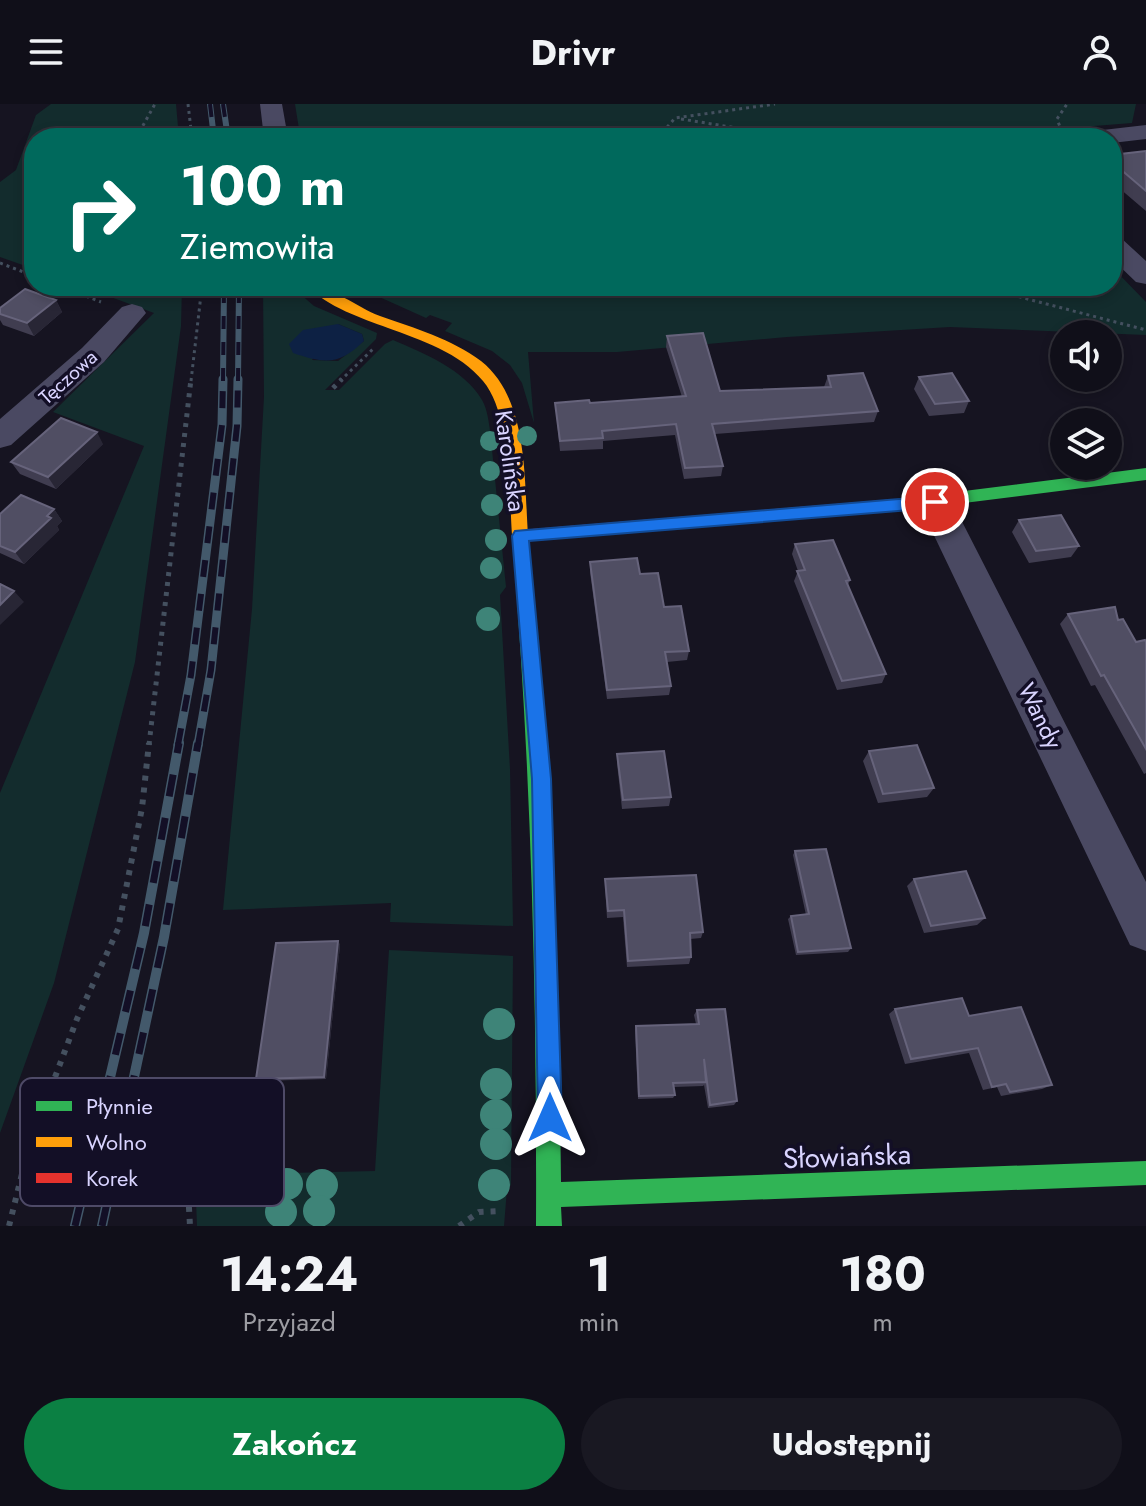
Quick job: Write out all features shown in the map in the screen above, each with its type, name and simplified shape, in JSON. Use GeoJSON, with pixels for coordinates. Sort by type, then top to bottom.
{"type":"FeatureCollection","features":[{"type":"Feature","properties":{"kind":"street"},"geometry":{"type":"LineString","coordinates":[[271,104],[275,128]]}},
{"type":"Feature","properties":{"kind":"street"},"geometry":{"type":"LineString","coordinates":[[1122,135],[1146,132]]}},
{"type":"Feature","properties":{"kind":"street"},"geometry":{"type":"LineString","coordinates":[[1122,253],[1146,276]]}},
{"type":"Feature","properties":{"kind":"street","name":"Karolińska"},"geometry":{"type":"LineString","coordinates":[[329,296],[460,356],[492,381],[503,404],[520,536],[542,779],[550,1092],[549,1226]]}},
{"type":"Feature","properties":{"kind":"street","name":"Tęczowa"},"geometry":{"type":"LineString","coordinates":[[0,437],[93,355],[132,313]]}},
{"type":"Feature","properties":{"kind":"street"},"geometry":{"type":"LineString","coordinates":[[520,536],[935,502],[1146,474]]}},
{"type":"Feature","properties":{"kind":"street","name":"Wandy"},"geometry":{"type":"LineString","coordinates":[[935,502],[1146,929]]}},
{"type":"Feature","properties":{"kind":"street","name":"Słowiańska"},"geometry":{"type":"LineString","coordinates":[[550,1195],[1146,1173]]}},
{"type":"Feature","properties":{"kind":"path"},"geometry":{"type":"LineString","coordinates":[[142,128],[155,104]]}},
{"type":"Feature","properties":{"kind":"path"},"geometry":{"type":"LineString","coordinates":[[188,104],[191,128]]}},
{"type":"Feature","properties":{"kind":"path"},"geometry":{"type":"LineString","coordinates":[[666,128],[675,118],[775,104]]}},
{"type":"Feature","properties":{"kind":"path"},"geometry":{"type":"LineString","coordinates":[[1060,128],[1057,119],[1067,104]]}},
{"type":"Feature","properties":{"kind":"path"},"geometry":{"type":"LineString","coordinates":[[675,118],[737,128]]}},
{"type":"Feature","properties":{"kind":"path"},"geometry":{"type":"LineString","coordinates":[[0,263],[24,272]]}},
{"type":"Feature","properties":{"kind":"path"},"geometry":{"type":"LineString","coordinates":[[87,296],[132,313]]}},
{"type":"Feature","properties":{"kind":"path"},"geometry":{"type":"LineString","coordinates":[[55,1078],[77,1019],[118,929],[142,808],[201,296]]}},
{"type":"Feature","properties":{"kind":"path"},"geometry":{"type":"LineString","coordinates":[[1016,296],[1146,330]]}},
{"type":"Feature","properties":{"kind":"path"},"geometry":{"type":"LineString","coordinates":[[333,388],[377,345]]}},
{"type":"Feature","properties":{"kind":"path"},"geometry":{"type":"LineString","coordinates":[[9,1226],[20,1182]]}},
{"type":"Feature","properties":{"kind":"path"},"geometry":{"type":"LineString","coordinates":[[189,1206],[190,1226]]}},
{"type":"Feature","properties":{"kind":"green space"},"geometry":{"type":"Polygon","coordinates":[[[51,104],[176,104],[178,128],[31,128],[36,115],[51,104]]]}},
{"type":"Feature","properties":{"kind":"green space"},"geometry":{"type":"Polygon","coordinates":[[[295,104],[1136,104],[1132,123],[1069,128],[299,128],[295,104]]]}},
{"type":"Feature","properties":{"kind":"green space"},"geometry":{"type":"Polygon","coordinates":[[[24,148],[24,265],[0,257],[0,182],[16,170],[24,148]]]}},
{"type":"Feature","properties":{"kind":"green space"},"geometry":{"type":"Polygon","coordinates":[[[1122,277],[1146,302],[1146,335],[1122,334],[1122,320],[1050,320],[1050,331],[950,327],[617,352],[528,352],[534,423],[522,383],[510,365],[492,351],[445,331],[452,323],[430,315],[426,318],[377,296],[1122,296],[1122,277]]]}},
{"type":"Feature","properties":{"kind":"green space"},"geometry":{"type":"Polygon","coordinates":[[[108,296],[182,296],[181,326],[135,662],[54,983],[0,1133],[0,793],[144,446],[53,412],[154,313],[108,296]]]}},
{"type":"Feature","properties":{"kind":"green space"},"geometry":{"type":"Polygon","coordinates":[[[263,296],[302,296],[314,306],[377,333],[376,339],[325,390],[339,390],[385,344],[393,340],[454,371],[465,379],[484,404],[491,437],[486,438],[491,440],[506,587],[500,595],[510,769],[513,926],[390,922],[391,903],[223,910],[252,609],[264,397],[263,296]],[[338,324],[312,360],[338,361],[364,341],[362,334],[338,324]]]}},
{"type":"Feature","properties":{"kind":"green space"},"geometry":{"type":"Polygon","coordinates":[[[389,950],[513,956],[511,1185],[507,1189],[504,1226],[197,1226],[196,1206],[284,1206],[284,1173],[375,1171],[389,950]]]}},
{"type":"Feature","properties":{"kind":"water"},"geometry":{"type":"Polygon","coordinates":[[[338,324],[362,334],[364,341],[347,355],[332,360],[293,353],[289,344],[303,330],[338,324]]]}},
{"type":"Feature","properties":{"kind":"building"},"geometry":{"type":"Polygon","coordinates":[[[1146,151],[1146,191],[1122,171],[1122,154],[1146,151]]]}},
{"type":"Feature","properties":{"kind":"building"},"geometry":{"type":"Polygon","coordinates":[[[24,290],[24,296],[45,296],[56,300],[27,323],[0,314],[0,308],[24,290]]]}},
{"type":"Feature","properties":{"kind":"building"},"geometry":{"type":"Polygon","coordinates":[[[703,333],[720,391],[831,387],[828,376],[863,373],[878,411],[712,424],[723,466],[685,468],[676,424],[602,431],[603,438],[560,441],[555,403],[686,396],[667,336],[703,333]]]}},
{"type":"Feature","properties":{"kind":"building"},"geometry":{"type":"Polygon","coordinates":[[[952,373],[969,401],[935,404],[919,377],[952,373]]]}},
{"type":"Feature","properties":{"kind":"building"},"geometry":{"type":"Polygon","coordinates":[[[61,418],[97,432],[48,477],[11,462],[61,418]]]}},
{"type":"Feature","properties":{"kind":"building"},"geometry":{"type":"Polygon","coordinates":[[[21,495],[54,509],[47,516],[51,518],[15,552],[0,546],[0,514],[21,495]]]}},
{"type":"Feature","properties":{"kind":"building"},"geometry":{"type":"Polygon","coordinates":[[[1061,515],[1079,546],[1036,551],[1019,520],[1061,515]]]}},
{"type":"Feature","properties":{"kind":"building"},"geometry":{"type":"Polygon","coordinates":[[[833,540],[850,580],[846,581],[886,674],[842,681],[797,571],[805,570],[795,544],[833,540]]]}},
{"type":"Feature","properties":{"kind":"building"},"geometry":{"type":"Polygon","coordinates":[[[637,558],[640,574],[658,573],[664,607],[681,606],[689,651],[665,652],[671,686],[607,690],[590,562],[637,558]]]}},
{"type":"Feature","properties":{"kind":"building"},"geometry":{"type":"Polygon","coordinates":[[[0,584],[14,591],[0,605],[0,584]]]}},
{"type":"Feature","properties":{"kind":"building"},"geometry":{"type":"Polygon","coordinates":[[[1115,607],[1118,620],[1123,619],[1136,642],[1146,642],[1146,749],[1104,675],[1101,676],[1068,614],[1115,607]]]}},
{"type":"Feature","properties":{"kind":"building"},"geometry":{"type":"Polygon","coordinates":[[[917,745],[934,788],[883,794],[869,751],[917,745]]]}},
{"type":"Feature","properties":{"kind":"building"},"geometry":{"type":"Polygon","coordinates":[[[664,751],[671,797],[623,800],[617,754],[664,751]]]}},
{"type":"Feature","properties":{"kind":"building"},"geometry":{"type":"Polygon","coordinates":[[[826,849],[851,948],[798,952],[791,916],[809,914],[795,851],[826,849]]]}},
{"type":"Feature","properties":{"kind":"building"},"geometry":{"type":"Polygon","coordinates":[[[966,871],[985,918],[931,926],[914,879],[966,871]]]}},
{"type":"Feature","properties":{"kind":"building"},"geometry":{"type":"Polygon","coordinates":[[[696,875],[703,932],[690,933],[691,957],[628,961],[624,910],[608,911],[605,879],[696,875]]]}},
{"type":"Feature","properties":{"kind":"building"},"geometry":{"type":"Polygon","coordinates":[[[338,941],[324,1077],[256,1078],[276,943],[338,941]]]}},
{"type":"Feature","properties":{"kind":"building"},"geometry":{"type":"Polygon","coordinates":[[[962,998],[969,1016],[1021,1007],[1052,1085],[1010,1092],[1006,1084],[992,1087],[978,1048],[911,1059],[895,1009],[962,998]]]}},
{"type":"Feature","properties":{"kind":"building"},"geometry":{"type":"Polygon","coordinates":[[[725,1009],[737,1101],[710,1105],[704,1059],[706,1082],[673,1083],[675,1095],[639,1096],[636,1026],[699,1024],[697,1010],[725,1009]]]}},
{"type":"Feature","properties":{"kind":"railway"},"geometry":{"type":"LineString","coordinates":[[210,104],[213,128]]}},
{"type":"Feature","properties":{"kind":"railway"},"geometry":{"type":"LineString","coordinates":[[223,104],[227,128]]}},
{"type":"Feature","properties":{"kind":"railway"},"geometry":{"type":"LineString","coordinates":[[223,381],[224,296]]}},
{"type":"Feature","properties":{"kind":"railway"},"geometry":{"type":"LineString","coordinates":[[238,381],[239,296]]}},
{"type":"Feature","properties":{"kind":"railway"},"geometry":{"type":"LineString","coordinates":[[178,745],[191,675],[222,425],[223,379]]}},
{"type":"Feature","properties":{"kind":"railway"},"geometry":{"type":"LineString","coordinates":[[198,745],[211,670],[237,426],[238,379]]}},
{"type":"Feature","properties":{"kind":"railway"},"geometry":{"type":"LineString","coordinates":[[110,1078],[144,933],[179,743]]}},
{"type":"Feature","properties":{"kind":"railway"},"geometry":{"type":"LineString","coordinates":[[134,1078],[164,937],[198,743]]}},
{"type":"Feature","properties":{"kind":"railway"},"geometry":{"type":"LineString","coordinates":[[75,1226],[80,1206]]}},
{"type":"Feature","properties":{"kind":"railway"},"geometry":{"type":"LineString","coordinates":[[102,1226],[106,1206]]}},
{"type":"Feature","properties":{"kind":"traffic: fast"},"geometry":{"type":"LineString","coordinates":[[908,504],[1146,474]]}},
{"type":"Feature","properties":{"kind":"traffic: fast"},"geometry":{"type":"LineString","coordinates":[[520,535],[534,708],[543,880],[549,1226]]}},
{"type":"Feature","properties":{"kind":"traffic: fast"},"geometry":{"type":"LineString","coordinates":[[550,1195],[1146,1173]]}},
{"type":"Feature","properties":{"kind":"traffic: slow"},"geometry":{"type":"LineString","coordinates":[[330,296],[356,311],[458,353],[491,379],[500,396],[509,429],[520,535]]}},
{"type":"Feature","properties":{"kind":"traffic: jam"},"geometry":{"type":"LineString","coordinates":[[520,536],[908,504]]}},
{"type":"Feature","properties":{"kind":"route"},"geometry":{"type":"LineString","coordinates":[[550,1118],[542,779],[520,536],[935,502]]}}]}
